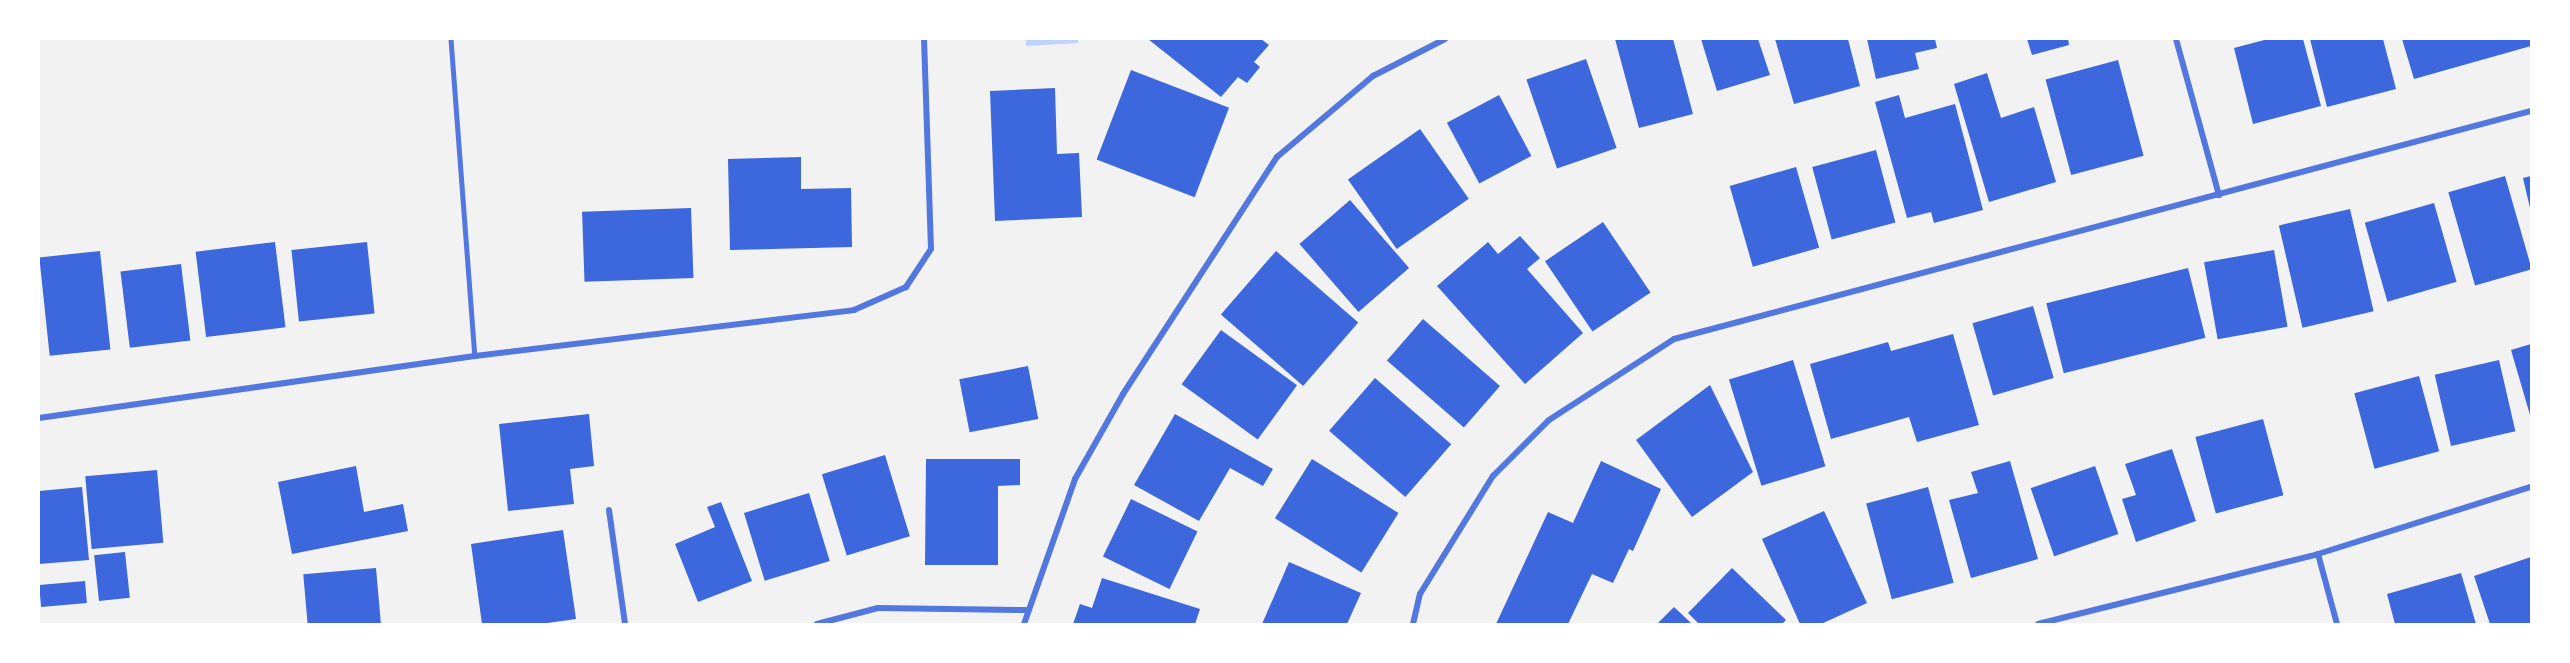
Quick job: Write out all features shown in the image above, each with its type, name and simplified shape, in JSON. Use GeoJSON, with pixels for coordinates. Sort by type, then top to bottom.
{"type":"FeatureCollection","features":[{"type":"Feature","properties":{"kind":"street"},"geometry":{"type":"LineString","coordinates":[[39,418],[475,356],[854,310],[906,287],[931,249],[924,39]]}},
{"type":"Feature","properties":{"kind":"street"},"geometry":{"type":"LineString","coordinates":[[1024,624],[1026,610],[1075,479],[1123,394],[1277,157],[1373,76],[1445,39]]}},
{"type":"Feature","properties":{"kind":"street"},"geometry":{"type":"LineString","coordinates":[[2176,39],[2219,195]]}},
{"type":"Feature","properties":{"kind":"street"},"geometry":{"type":"LineString","coordinates":[[1413,624],[1420,594],[1493,476],[1549,420],[1674,339],[2531,111]]}},
{"type":"Feature","properties":{"kind":"street"},"geometry":{"type":"LineString","coordinates":[[2038,624],[2318,554],[2531,487]]}},
{"type":"Feature","properties":{"kind":"street"},"geometry":{"type":"LineString","coordinates":[[609,510],[625,624]]}},
{"type":"Feature","properties":{"kind":"street"},"geometry":{"type":"LineString","coordinates":[[2318,554],[2337,624]]}},
{"type":"Feature","properties":{"kind":"street"},"geometry":{"type":"LineString","coordinates":[[817,624],[878,608],[1026,610]]}},
{"type":"Feature","properties":{"kind":"lane"},"geometry":{"type":"LineString","coordinates":[[451,39],[475,356]]}},
{"type":"Feature","properties":{"kind":"water"},"geometry":{"type":"Polygon","coordinates":[[[1026,39],[1078,39],[1078,43],[1026,46],[1026,39]]]}},
{"type":"Feature","properties":{"kind":"building"},"geometry":{"type":"Polygon","coordinates":[[[1148,39],[1261,39],[1269,45],[1254,62],[1260,67],[1247,83],[1238,77],[1221,97],[1148,39]]]}},
{"type":"Feature","properties":{"kind":"building"},"geometry":{"type":"Polygon","coordinates":[[[1615,39],[1673,39],[1693,114],[1639,128],[1615,39]]]}},
{"type":"Feature","properties":{"kind":"building"},"geometry":{"type":"Polygon","coordinates":[[[1701,39],[1758,39],[1770,75],[1717,91],[1701,39]]]}},
{"type":"Feature","properties":{"kind":"building"},"geometry":{"type":"Polygon","coordinates":[[[1775,39],[1848,39],[1860,86],[1794,104],[1775,39]]]}},
{"type":"Feature","properties":{"kind":"building"},"geometry":{"type":"Polygon","coordinates":[[[1867,39],[1935,39],[1937,48],[1915,53],[1919,69],[1876,79],[1867,39]]]}},
{"type":"Feature","properties":{"kind":"building"},"geometry":{"type":"Polygon","coordinates":[[[2027,39],[2068,39],[2069,45],[2032,55],[2027,39]]]}},
{"type":"Feature","properties":{"kind":"building"},"geometry":{"type":"Polygon","coordinates":[[[2268,39],[2303,39],[2321,106],[2253,124],[2234,48],[2268,39]]]}},
{"type":"Feature","properties":{"kind":"building"},"geometry":{"type":"Polygon","coordinates":[[[2310,39],[2383,39],[2396,89],[2327,107],[2310,39]]]}},
{"type":"Feature","properties":{"kind":"building"},"geometry":{"type":"Polygon","coordinates":[[[2402,39],[2531,39],[2531,46],[2414,79],[2402,39]]]}},
{"type":"Feature","properties":{"kind":"building"},"geometry":{"type":"Polygon","coordinates":[[[1586,59],[1617,148],[1557,168],[1526,80],[1586,59]]]}},
{"type":"Feature","properties":{"kind":"building"},"geometry":{"type":"Polygon","coordinates":[[[2118,60],[2144,156],[2071,175],[2046,79],[2118,60]]]}},
{"type":"Feature","properties":{"kind":"building"},"geometry":{"type":"Polygon","coordinates":[[[1131,70],[1229,108],[1195,197],[1097,160],[1131,70]]]}},
{"type":"Feature","properties":{"kind":"building"},"geometry":{"type":"Polygon","coordinates":[[[1987,73],[2001,118],[2034,107],[2056,182],[1989,202],[1954,84],[1987,73]]]}},
{"type":"Feature","properties":{"kind":"building"},"geometry":{"type":"Polygon","coordinates":[[[1055,88],[1057,154],[1079,153],[1082,217],[995,221],[990,91],[1055,88]]]}},
{"type":"Feature","properties":{"kind":"building"},"geometry":{"type":"Polygon","coordinates":[[[1499,95],[1531,156],[1479,184],[1447,123],[1499,95]]]}},
{"type":"Feature","properties":{"kind":"building"},"geometry":{"type":"Polygon","coordinates":[[[1899,95],[1905,118],[1955,104],[1983,210],[1934,223],[1931,212],[1907,218],[1875,102],[1899,95]]]}},
{"type":"Feature","properties":{"kind":"building"},"geometry":{"type":"Polygon","coordinates":[[[1420,129],[1469,199],[1397,249],[1348,179],[1420,129]]]}},
{"type":"Feature","properties":{"kind":"building"},"geometry":{"type":"Polygon","coordinates":[[[1876,150],[1895,222],[1832,240],[1812,167],[1876,150]]]}},
{"type":"Feature","properties":{"kind":"building"},"geometry":{"type":"Polygon","coordinates":[[[801,157],[801,189],[851,188],[852,247],[730,250],[728,159],[801,157]]]}},
{"type":"Feature","properties":{"kind":"building"},"geometry":{"type":"Polygon","coordinates":[[[1796,167],[1819,248],[1753,267],[1730,186],[1796,167]]]}},
{"type":"Feature","properties":{"kind":"building"},"geometry":{"type":"Polygon","coordinates":[[[2505,176],[2531,269],[2475,286],[2448,192],[2505,176]]]}},
{"type":"Feature","properties":{"kind":"building"},"geometry":{"type":"Polygon","coordinates":[[[2531,176],[2531,208],[2530,208],[2523,178],[2531,176]]]}},
{"type":"Feature","properties":{"kind":"building"},"geometry":{"type":"Polygon","coordinates":[[[1350,200],[1409,268],[1358,312],[1299,244],[1350,200]]]}},
{"type":"Feature","properties":{"kind":"building"},"geometry":{"type":"Polygon","coordinates":[[[2434,203],[2457,282],[2387,302],[2365,223],[2434,203]]]}},
{"type":"Feature","properties":{"kind":"building"},"geometry":{"type":"Polygon","coordinates":[[[691,208],[693,278],[585,282],[582,212],[691,208]]]}},
{"type":"Feature","properties":{"kind":"building"},"geometry":{"type":"Polygon","coordinates":[[[2350,209],[2374,311],[2302,328],[2279,225],[2350,209]]]}},
{"type":"Feature","properties":{"kind":"building"},"geometry":{"type":"Polygon","coordinates":[[[1603,222],[1651,292],[1592,332],[1545,261],[1603,222]]]}},
{"type":"Feature","properties":{"kind":"building"},"geometry":{"type":"Polygon","coordinates":[[[1520,236],[1540,258],[1527,269],[1583,333],[1525,384],[1437,286],[1488,242],[1498,254],[1520,236]]]}},
{"type":"Feature","properties":{"kind":"building"},"geometry":{"type":"Polygon","coordinates":[[[275,242],[285,327],[206,337],[196,252],[275,242]]]}},
{"type":"Feature","properties":{"kind":"building"},"geometry":{"type":"Polygon","coordinates":[[[367,242],[375,314],[299,322],[291,250],[367,242]]]}},
{"type":"Feature","properties":{"kind":"building"},"geometry":{"type":"Polygon","coordinates":[[[2274,250],[2288,327],[2218,339],[2204,262],[2274,250]]]}},
{"type":"Feature","properties":{"kind":"building"},"geometry":{"type":"Polygon","coordinates":[[[100,251],[110,349],[50,356],[39,257],[100,251]]]}},
{"type":"Feature","properties":{"kind":"building"},"geometry":{"type":"Polygon","coordinates":[[[1276,251],[1358,323],[1303,386],[1221,314],[1276,251]]]}},
{"type":"Feature","properties":{"kind":"building"},"geometry":{"type":"Polygon","coordinates":[[[181,264],[190,340],[130,348],[120,271],[181,264]]]}},
{"type":"Feature","properties":{"kind":"building"},"geometry":{"type":"Polygon","coordinates":[[[2188,268],[2205,338],[2064,373],[2046,303],[2188,268]]]}},
{"type":"Feature","properties":{"kind":"building"},"geometry":{"type":"Polygon","coordinates":[[[2033,306],[2054,378],[1993,395],[1972,323],[2033,306]]]}},
{"type":"Feature","properties":{"kind":"building"},"geometry":{"type":"Polygon","coordinates":[[[1423,319],[1500,386],[1464,427],[1387,361],[1423,319]]]}},
{"type":"Feature","properties":{"kind":"building"},"geometry":{"type":"Polygon","coordinates":[[[1221,330],[1297,385],[1258,439],[1182,384],[1221,330]]]}},
{"type":"Feature","properties":{"kind":"building"},"geometry":{"type":"Polygon","coordinates":[[[1953,334],[1979,425],[1917,442],[1909,417],[1831,439],[1810,364],[1888,342],[1891,351],[1953,334]]]}},
{"type":"Feature","properties":{"kind":"building"},"geometry":{"type":"Polygon","coordinates":[[[2531,344],[2531,415],[2530,415],[2511,350],[2531,344]]]}},
{"type":"Feature","properties":{"kind":"building"},"geometry":{"type":"Polygon","coordinates":[[[1793,360],[1825,466],[1761,486],[1729,380],[1793,360]]]}},
{"type":"Feature","properties":{"kind":"building"},"geometry":{"type":"Polygon","coordinates":[[[2499,360],[2515,431],[2451,446],[2435,375],[2499,360]]]}},
{"type":"Feature","properties":{"kind":"building"},"geometry":{"type":"Polygon","coordinates":[[[1028,366],[1038,419],[970,432],[959,379],[1028,366]]]}},
{"type":"Feature","properties":{"kind":"building"},"geometry":{"type":"Polygon","coordinates":[[[2419,376],[2439,451],[2374,469],[2354,393],[2419,376]]]}},
{"type":"Feature","properties":{"kind":"building"},"geometry":{"type":"Polygon","coordinates":[[[1375,378],[1451,444],[1405,497],[1329,431],[1375,378]]]}},
{"type":"Feature","properties":{"kind":"building"},"geometry":{"type":"Polygon","coordinates":[[[1710,385],[1753,472],[1692,517],[1636,440],[1710,385]]]}},
{"type":"Feature","properties":{"kind":"building"},"geometry":{"type":"Polygon","coordinates":[[[589,414],[594,466],[570,469],[574,504],[508,511],[499,424],[589,414]]]}},
{"type":"Feature","properties":{"kind":"building"},"geometry":{"type":"Polygon","coordinates":[[[1175,414],[1273,469],[1263,486],[1230,468],[1199,521],[1134,485],[1175,414]]]}},
{"type":"Feature","properties":{"kind":"building"},"geometry":{"type":"Polygon","coordinates":[[[2263,419],[2283,495],[2216,513],[2195,437],[2263,419]]]}},
{"type":"Feature","properties":{"kind":"building"},"geometry":{"type":"Polygon","coordinates":[[[2172,449],[2196,521],[2136,542],[2122,499],[2136,495],[2125,464],[2172,449]]]}},
{"type":"Feature","properties":{"kind":"building"},"geometry":{"type":"Polygon","coordinates":[[[885,455],[910,536],[847,556],[822,474],[885,455]]]}},
{"type":"Feature","properties":{"kind":"building"},"geometry":{"type":"Polygon","coordinates":[[[926,459],[1020,459],[1020,485],[998,486],[998,565],[925,565],[926,459]]]}},
{"type":"Feature","properties":{"kind":"building"},"geometry":{"type":"Polygon","coordinates":[[[1312,459],[1399,513],[1361,572],[1275,518],[1312,459]]]}},
{"type":"Feature","properties":{"kind":"building"},"geometry":{"type":"Polygon","coordinates":[[[1601,461],[1661,489],[1633,551],[1629,549],[1613,583],[1592,574],[1568,624],[1496,624],[1548,512],[1573,523],[1601,461]]]}},
{"type":"Feature","properties":{"kind":"building"},"geometry":{"type":"Polygon","coordinates":[[[2010,461],[2038,559],[1971,578],[1949,500],[1978,493],[1971,472],[2010,461]]]}},
{"type":"Feature","properties":{"kind":"building"},"geometry":{"type":"Polygon","coordinates":[[[356,466],[364,512],[403,504],[408,531],[292,554],[278,482],[356,466]]]}},
{"type":"Feature","properties":{"kind":"building"},"geometry":{"type":"Polygon","coordinates":[[[2095,466],[2118,534],[2054,556],[2031,488],[2095,466]]]}},
{"type":"Feature","properties":{"kind":"building"},"geometry":{"type":"Polygon","coordinates":[[[157,470],[163,543],[92,549],[85,476],[157,470]]]}},
{"type":"Feature","properties":{"kind":"building"},"geometry":{"type":"Polygon","coordinates":[[[82,487],[89,560],[39,564],[39,491],[82,487]]]}},
{"type":"Feature","properties":{"kind":"building"},"geometry":{"type":"Polygon","coordinates":[[[1928,487],[1954,583],[1892,599],[1866,504],[1928,487]]]}},
{"type":"Feature","properties":{"kind":"building"},"geometry":{"type":"Polygon","coordinates":[[[809,493],[830,561],[765,581],[744,513],[809,493]]]}},
{"type":"Feature","properties":{"kind":"building"},"geometry":{"type":"Polygon","coordinates":[[[1131,499],[1198,531],[1169,589],[1103,557],[1131,499]]]}},
{"type":"Feature","properties":{"kind":"building"},"geometry":{"type":"Polygon","coordinates":[[[721,502],[752,581],[698,602],[675,544],[715,527],[707,507],[721,502]]]}},
{"type":"Feature","properties":{"kind":"building"},"geometry":{"type":"Polygon","coordinates":[[[1824,511],[1867,603],[1821,624],[1800,624],[1762,539],[1824,511]]]}},
{"type":"Feature","properties":{"kind":"building"},"geometry":{"type":"Polygon","coordinates":[[[563,530],[576,619],[540,624],[482,624],[471,544],[563,530]]]}},
{"type":"Feature","properties":{"kind":"building"},"geometry":{"type":"Polygon","coordinates":[[[125,552],[130,598],[99,601],[94,555],[125,552]]]}},
{"type":"Feature","properties":{"kind":"building"},"geometry":{"type":"Polygon","coordinates":[[[2531,557],[2531,624],[2490,624],[2474,576],[2531,557]]]}},
{"type":"Feature","properties":{"kind":"building"},"geometry":{"type":"Polygon","coordinates":[[[1289,562],[1361,593],[1347,624],[1262,624],[1289,562]]]}},
{"type":"Feature","properties":{"kind":"building"},"geometry":{"type":"Polygon","coordinates":[[[376,568],[381,624],[308,624],[303,574],[376,568]]]}},
{"type":"Feature","properties":{"kind":"building"},"geometry":{"type":"Polygon","coordinates":[[[1732,568],[1786,620],[1782,624],[1699,624],[1688,613],[1732,568]]]}},
{"type":"Feature","properties":{"kind":"building"},"geometry":{"type":"Polygon","coordinates":[[[2461,573],[2476,624],[2395,624],[2387,594],[2461,573]]]}},
{"type":"Feature","properties":{"kind":"building"},"geometry":{"type":"Polygon","coordinates":[[[1102,578],[1200,609],[1195,624],[1073,624],[1080,604],[1092,608],[1102,578]]]}},
{"type":"Feature","properties":{"kind":"building"},"geometry":{"type":"Polygon","coordinates":[[[85,581],[87,603],[41,607],[39,585],[85,581]]]}},
{"type":"Feature","properties":{"kind":"building"},"geometry":{"type":"Polygon","coordinates":[[[1674,607],[1692,624],[1657,624],[1674,607]]]}}]}
